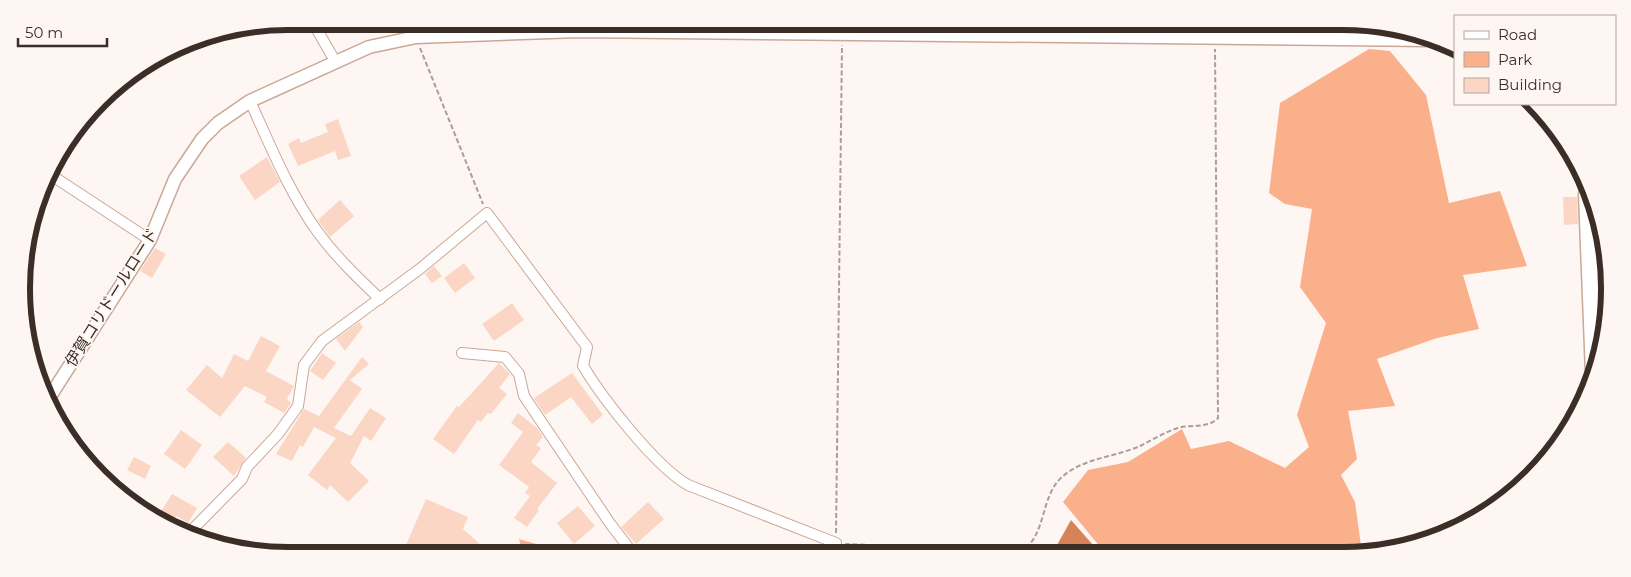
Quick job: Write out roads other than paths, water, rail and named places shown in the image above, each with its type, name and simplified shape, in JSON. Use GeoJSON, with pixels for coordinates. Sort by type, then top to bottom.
{"type":"FeatureCollection","features":[{"type":"Feature","properties":{"kind":"main road"},"geometry":{"type":"LineString","coordinates":[[1587,207],[1593,351]]}},
{"type":"Feature","properties":{"kind":"street"},"geometry":{"type":"LineString","coordinates":[[317,30],[335,61]]}},
{"type":"Feature","properties":{"kind":"street","name":"伊賀コリドールロード"},"geometry":{"type":"LineString","coordinates":[[52,393],[150,240],[175,179],[197,146],[218,123],[250,101],[369,47],[416,37],[579,31],[1412,40]]}},
{"type":"Feature","properties":{"kind":"street"},"geometry":{"type":"LineString","coordinates":[[250,101],[293,191],[317,231],[348,268],[380,299]]}},
{"type":"Feature","properties":{"kind":"street"},"geometry":{"type":"LineString","coordinates":[[55,178],[150,240]]}},
{"type":"Feature","properties":{"kind":"street"},"geometry":{"type":"LineString","coordinates":[[194,528],[242,479],[247,467],[278,434],[298,406],[304,364],[322,341],[380,299],[486,213],[587,347],[583,366],[592,381],[673,477],[688,486],[836,543]]}},
{"type":"Feature","properties":{"kind":"street"},"geometry":{"type":"LineString","coordinates":[[462,353],[505,357],[519,374],[524,396],[628,547]]}}]}
